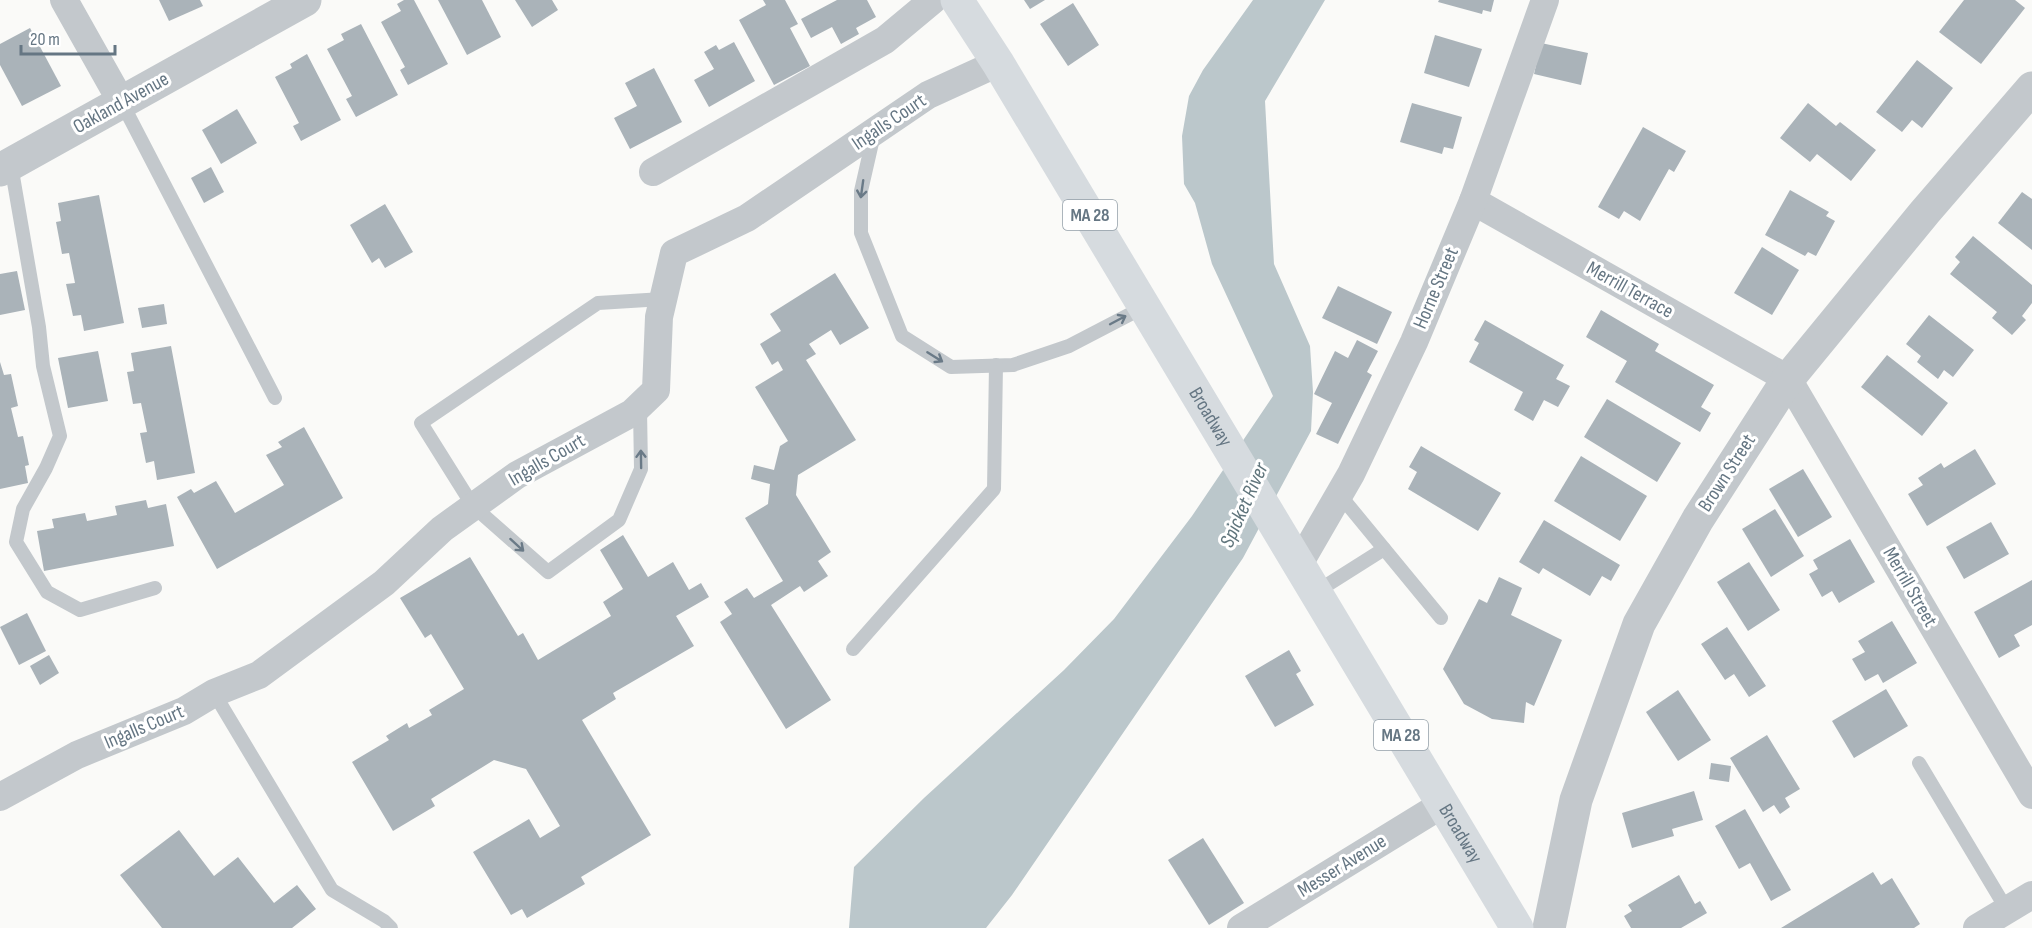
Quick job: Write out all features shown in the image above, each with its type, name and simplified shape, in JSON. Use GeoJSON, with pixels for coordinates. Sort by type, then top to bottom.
{"type":"FeatureCollection","features":[{"type":"Feature","properties":{"kind":"main road","name":"Broadway"},"geometry":{"type":"LineString","coordinates":[[957,0],[998,63],[1517,928]]}},
{"type":"Feature","properties":{"kind":"street"},"geometry":{"type":"LineString","coordinates":[[64,0],[122,103]]}},
{"type":"Feature","properties":{"kind":"street","name":"Oakland Avenue"},"geometry":{"type":"LineString","coordinates":[[5,168],[305,0]]}},
{"type":"Feature","properties":{"kind":"street"},"geometry":{"type":"LineString","coordinates":[[653,172],[885,40],[933,0]]}},
{"type":"Feature","properties":{"kind":"street","name":"Horne Street"},"geometry":{"type":"LineString","coordinates":[[1301,566],[1414,342],[1473,201],[1545,0]]}},
{"type":"Feature","properties":{"kind":"street","name":"Ingalls Court"},"geometry":{"type":"LineString","coordinates":[[0,797],[77,755],[184,711],[214,693],[259,675],[384,583],[442,529],[517,475],[632,413],[656,390],[659,317],[674,253],[747,218],[928,95],[998,63]]}},
{"type":"Feature","properties":{"kind":"street","name":"Brown Street"},"geometry":{"type":"LineString","coordinates":[[1549,928],[1576,800],[1639,624],[1698,519],[1788,378],[1925,212],[2032,88]]}},
{"type":"Feature","properties":{"kind":"street","name":"Merrill Terrace"},"geometry":{"type":"LineString","coordinates":[[1473,201],[1788,378]]}},
{"type":"Feature","properties":{"kind":"street","name":"Merrill Street"},"geometry":{"type":"LineString","coordinates":[[1788,378],[2032,795]]}},
{"type":"Feature","properties":{"kind":"street","name":"Messer Avenue"},"geometry":{"type":"LineString","coordinates":[[1240,928],[1443,804]]}},
{"type":"Feature","properties":{"kind":"street"},"geometry":{"type":"LineString","coordinates":[[1977,928],[2032,895]]}},
{"type":"Feature","properties":{"kind":"lane"},"geometry":{"type":"LineString","coordinates":[[122,103],[275,398]]}},
{"type":"Feature","properties":{"kind":"lane"},"geometry":{"type":"LineString","coordinates":[[874,132],[861,191],[861,233],[902,336],[951,368],[1013,365],[1069,346],[1144,306]]}},
{"type":"Feature","properties":{"kind":"lane"},"geometry":{"type":"LineString","coordinates":[[5,168],[39,327],[43,366],[60,436],[46,468],[22,509],[16,542],[47,592],[80,610],[155,588]]}},
{"type":"Feature","properties":{"kind":"lane"},"geometry":{"type":"LineString","coordinates":[[640,405],[641,469],[619,520],[548,572],[473,507],[421,423],[598,303],[663,299]]}},
{"type":"Feature","properties":{"kind":"lane"},"geometry":{"type":"LineString","coordinates":[[853,649],[994,489],[996,365]]}},
{"type":"Feature","properties":{"kind":"lane"},"geometry":{"type":"LineString","coordinates":[[1339,494],[1441,618]]}},
{"type":"Feature","properties":{"kind":"lane"},"geometry":{"type":"LineString","coordinates":[[1301,566],[1384,549]]}},
{"type":"Feature","properties":{"kind":"lane"},"geometry":{"type":"LineString","coordinates":[[214,693],[332,890],[384,921],[391,928]]}},
{"type":"Feature","properties":{"kind":"lane"},"geometry":{"type":"LineString","coordinates":[[1919,763],[2007,910]]}},
{"type":"Feature","properties":{"kind":"water","name":"Spicket River"},"geometry":{"type":"Polygon","coordinates":[[[1253,0],[1325,0],[1265,101],[1274,264],[1310,346],[1313,392],[1311,431],[1243,558],[1012,895],[986,928],[849,928],[854,867],[924,798],[1064,670],[1114,619],[1192,516],[1273,396],[1212,264],[1195,203],[1184,184],[1182,136],[1189,96],[1203,70],[1253,0]]]}},
{"type":"Feature","properties":{"kind":"building"},"geometry":{"type":"Polygon","coordinates":[[[159,0],[200,0],[203,6],[169,21],[159,0]]]}},
{"type":"Feature","properties":{"kind":"building"},"geometry":{"type":"Polygon","coordinates":[[[404,0],[414,0],[448,64],[408,85],[400,70],[405,67],[381,22],[401,11],[397,4],[404,0]]]}},
{"type":"Feature","properties":{"kind":"building"},"geometry":{"type":"Polygon","coordinates":[[[438,0],[482,0],[501,37],[467,55],[438,0]]]}},
{"type":"Feature","properties":{"kind":"building"},"geometry":{"type":"Polygon","coordinates":[[[515,0],[552,0],[558,10],[532,27],[515,0]]]}},
{"type":"Feature","properties":{"kind":"building"},"geometry":{"type":"Polygon","coordinates":[[[763,0],[785,0],[798,24],[790,28],[810,66],[774,85],[739,20],[766,5],[763,0]]]}},
{"type":"Feature","properties":{"kind":"building"},"geometry":{"type":"Polygon","coordinates":[[[837,0],[867,0],[876,17],[856,28],[859,34],[841,44],[832,27],[811,38],[801,19],[837,0]]]}},
{"type":"Feature","properties":{"kind":"building"},"geometry":{"type":"Polygon","coordinates":[[[1024,0],[1045,0],[1030,9],[1024,0]]]}},
{"type":"Feature","properties":{"kind":"building"},"geometry":{"type":"Polygon","coordinates":[[[1439,0],[1494,0],[1491,12],[1483,10],[1482,14],[1438,2],[1439,0]]]}},
{"type":"Feature","properties":{"kind":"building"},"geometry":{"type":"Polygon","coordinates":[[[1964,0],[2015,0],[2025,8],[1981,64],[1939,32],[1964,0]]]}},
{"type":"Feature","properties":{"kind":"building"},"geometry":{"type":"Polygon","coordinates":[[[1073,3],[1099,45],[1068,66],[1040,24],[1073,3]]]}},
{"type":"Feature","properties":{"kind":"building"},"geometry":{"type":"Polygon","coordinates":[[[361,24],[398,95],[356,117],[346,99],[352,96],[327,49],[344,40],[341,34],[361,24]]]}},
{"type":"Feature","properties":{"kind":"building"},"geometry":{"type":"Polygon","coordinates":[[[30,28],[61,86],[22,106],[0,65],[0,44],[30,28]]]}},
{"type":"Feature","properties":{"kind":"building"},"geometry":{"type":"Polygon","coordinates":[[[1435,35],[1482,49],[1469,87],[1424,73],[1435,35]]]}},
{"type":"Feature","properties":{"kind":"building"},"geometry":{"type":"Polygon","coordinates":[[[734,42],[755,81],[709,107],[694,80],[714,69],[704,52],[716,45],[719,50],[734,42]]]}},
{"type":"Feature","properties":{"kind":"building"},"geometry":{"type":"Polygon","coordinates":[[[1541,43],[1588,53],[1581,85],[1534,74],[1541,43]]]}},
{"type":"Feature","properties":{"kind":"building"},"geometry":{"type":"Polygon","coordinates":[[[307,54],[341,120],[301,141],[293,126],[299,123],[275,77],[292,68],[290,64],[307,54]]]}},
{"type":"Feature","properties":{"kind":"building"},"geometry":{"type":"Polygon","coordinates":[[[1917,60],[1953,88],[1922,128],[1912,120],[1902,132],[1876,112],[1917,60]]]}},
{"type":"Feature","properties":{"kind":"building"},"geometry":{"type":"Polygon","coordinates":[[[654,68],[682,122],[630,149],[614,118],[637,106],[625,83],[654,68]]]}},
{"type":"Feature","properties":{"kind":"building"},"geometry":{"type":"Polygon","coordinates":[[[1412,103],[1462,117],[1453,149],[1444,147],[1442,154],[1400,142],[1412,103]]]}},
{"type":"Feature","properties":{"kind":"building"},"geometry":{"type":"Polygon","coordinates":[[[1808,103],[1836,126],[1840,122],[1876,150],[1851,181],[1817,154],[1810,162],[1780,138],[1808,103]]]}},
{"type":"Feature","properties":{"kind":"building"},"geometry":{"type":"Polygon","coordinates":[[[237,109],[257,143],[221,164],[202,130],[237,109]]]}},
{"type":"Feature","properties":{"kind":"building"},"geometry":{"type":"Polygon","coordinates":[[[1643,127],[1686,151],[1674,172],[1669,169],[1640,221],[1624,211],[1619,219],[1598,207],[1643,127]]]}},
{"type":"Feature","properties":{"kind":"building"},"geometry":{"type":"Polygon","coordinates":[[[211,167],[224,192],[204,203],[191,178],[211,167]]]}},
{"type":"Feature","properties":{"kind":"building"},"geometry":{"type":"Polygon","coordinates":[[[1790,190],[1829,212],[1826,216],[1835,221],[1816,256],[1808,252],[1805,256],[1765,235],[1790,190]]]}},
{"type":"Feature","properties":{"kind":"building"},"geometry":{"type":"Polygon","coordinates":[[[2022,192],[2032,199],[2032,250],[1998,223],[2022,192]]]}},
{"type":"Feature","properties":{"kind":"building"},"geometry":{"type":"Polygon","coordinates":[[[99,195],[124,323],[84,331],[81,315],[73,316],[66,284],[75,283],[69,253],[62,254],[56,222],[61,221],[58,203],[99,195]]]}},
{"type":"Feature","properties":{"kind":"building"},"geometry":{"type":"Polygon","coordinates":[[[385,204],[413,252],[385,268],[379,258],[372,263],[350,225],[385,204]]]}},
{"type":"Feature","properties":{"kind":"building"},"geometry":{"type":"Polygon","coordinates":[[[1973,236],[2032,285],[2032,303],[2022,316],[2026,320],[2012,335],[1992,318],[1997,312],[1950,274],[1960,262],[1955,257],[1973,236]]]}},
{"type":"Feature","properties":{"kind":"building"},"geometry":{"type":"Polygon","coordinates":[[[1762,247],[1799,270],[1772,315],[1734,293],[1762,247]]]}},
{"type":"Feature","properties":{"kind":"building"},"geometry":{"type":"Polygon","coordinates":[[[17,271],[25,310],[0,315],[0,274],[17,271]]]}},
{"type":"Feature","properties":{"kind":"building"},"geometry":{"type":"Polygon","coordinates":[[[835,273],[869,328],[840,345],[831,330],[809,344],[816,354],[806,360],[856,440],[798,475],[796,495],[831,552],[818,561],[828,576],[804,592],[800,586],[771,605],[831,700],[786,729],[720,622],[732,614],[724,602],[747,588],[754,598],[783,581],[745,518],[768,504],[770,484],[751,479],[754,465],[774,470],[780,446],[788,441],[755,387],[783,370],[778,361],[772,365],[760,344],[781,331],[770,314],[835,273]]]}},
{"type":"Feature","properties":{"kind":"building"},"geometry":{"type":"Polygon","coordinates":[[[1338,286],[1392,312],[1377,344],[1322,318],[1338,286]]]}},
{"type":"Feature","properties":{"kind":"building"},"geometry":{"type":"Polygon","coordinates":[[[164,304],[167,324],[142,328],[138,308],[164,304]]]}},
{"type":"Feature","properties":{"kind":"building"},"geometry":{"type":"Polygon","coordinates":[[[1601,310],[1659,344],[1655,351],[1714,385],[1701,407],[1711,413],[1700,432],[1615,382],[1627,361],[1586,337],[1601,310]]]}},
{"type":"Feature","properties":{"kind":"building"},"geometry":{"type":"Polygon","coordinates":[[[1929,315],[1974,350],[1953,377],[1944,370],[1938,379],[1917,362],[1921,356],[1906,344],[1929,315]]]}},
{"type":"Feature","properties":{"kind":"building"},"geometry":{"type":"Polygon","coordinates":[[[1485,320],[1564,365],[1556,379],[1570,386],[1558,407],[1544,400],[1533,421],[1514,410],[1523,392],[1469,362],[1479,343],[1474,340],[1485,320]]]}},
{"type":"Feature","properties":{"kind":"building"},"geometry":{"type":"Polygon","coordinates":[[[1357,340],[1378,351],[1367,372],[1372,375],[1338,444],[1316,434],[1332,403],[1314,394],[1335,351],[1348,358],[1357,340]]]}},
{"type":"Feature","properties":{"kind":"building"},"geometry":{"type":"Polygon","coordinates":[[[171,346],[195,473],[157,480],[154,461],[146,463],[140,433],[147,432],[141,403],[133,404],[127,372],[134,371],[131,353],[171,346]]]}},
{"type":"Feature","properties":{"kind":"building"},"geometry":{"type":"Polygon","coordinates":[[[98,351],[108,401],[68,408],[58,358],[98,351]]]}},
{"type":"Feature","properties":{"kind":"building"},"geometry":{"type":"Polygon","coordinates":[[[1887,355],[1948,403],[1922,436],[1861,387],[1887,355]]]}},
{"type":"Feature","properties":{"kind":"building"},"geometry":{"type":"Polygon","coordinates":[[[0,362],[4,375],[11,374],[18,406],[11,408],[18,437],[23,436],[29,465],[25,466],[28,483],[0,489],[0,362]]]}},
{"type":"Feature","properties":{"kind":"building"},"geometry":{"type":"Polygon","coordinates":[[[1607,399],[1681,443],[1657,482],[1584,437],[1607,399]]]}},
{"type":"Feature","properties":{"kind":"building"},"geometry":{"type":"Polygon","coordinates":[[[304,427],[343,498],[217,569],[177,497],[191,489],[194,493],[216,481],[235,513],[284,485],[266,455],[282,447],[278,442],[304,427]]]}},
{"type":"Feature","properties":{"kind":"building"},"geometry":{"type":"Polygon","coordinates":[[[1421,446],[1501,493],[1478,531],[1408,489],[1417,472],[1409,467],[1421,446]]]}},
{"type":"Feature","properties":{"kind":"building"},"geometry":{"type":"Polygon","coordinates":[[[1975,449],[1996,484],[1927,526],[1908,494],[1923,485],[1918,478],[1941,463],[1944,468],[1975,449]]]}},
{"type":"Feature","properties":{"kind":"building"},"geometry":{"type":"Polygon","coordinates":[[[1581,456],[1647,496],[1620,541],[1554,501],[1581,456]]]}},
{"type":"Feature","properties":{"kind":"building"},"geometry":{"type":"Polygon","coordinates":[[[1803,469],[1832,517],[1798,537],[1769,489],[1803,469]]]}},
{"type":"Feature","properties":{"kind":"building"},"geometry":{"type":"Polygon","coordinates":[[[146,500],[148,508],[166,504],[174,546],[44,571],[37,531],[54,528],[52,519],[85,513],[87,521],[117,515],[115,506],[146,500]]]}},
{"type":"Feature","properties":{"kind":"building"},"geometry":{"type":"Polygon","coordinates":[[[1775,509],[1804,556],[1771,577],[1742,529],[1775,509]]]}},
{"type":"Feature","properties":{"kind":"building"},"geometry":{"type":"Polygon","coordinates":[[[1544,520],[1620,565],[1611,581],[1602,576],[1590,596],[1543,568],[1539,574],[1519,562],[1544,520]]]}},
{"type":"Feature","properties":{"kind":"building"},"geometry":{"type":"Polygon","coordinates":[[[1991,522],[2009,554],[1964,579],[1946,547],[1991,522]]]}},
{"type":"Feature","properties":{"kind":"building"},"geometry":{"type":"Polygon","coordinates":[[[623,535],[648,577],[673,562],[689,590],[701,583],[709,597],[676,616],[694,646],[613,693],[616,699],[582,720],[651,835],[581,877],[585,884],[527,918],[522,909],[511,915],[473,852],[529,819],[540,838],[560,826],[526,769],[494,760],[431,799],[435,806],[393,831],[352,762],[389,740],[386,736],[407,723],[409,728],[432,715],[429,710],[464,689],[431,634],[425,638],[400,598],[470,557],[518,636],[523,633],[538,660],[611,616],[603,602],[623,589],[600,550],[623,535]]]}},
{"type":"Feature","properties":{"kind":"building"},"geometry":{"type":"Polygon","coordinates":[[[1850,539],[1875,582],[1839,603],[1832,591],[1822,597],[1809,574],[1818,569],[1813,560],[1850,539]]]}},
{"type":"Feature","properties":{"kind":"building"},"geometry":{"type":"Polygon","coordinates":[[[1749,562],[1780,610],[1748,631],[1717,582],[1749,562]]]}},
{"type":"Feature","properties":{"kind":"building"},"geometry":{"type":"Polygon","coordinates":[[[1499,577],[1522,588],[1511,615],[1562,640],[1534,706],[1526,702],[1524,723],[1492,719],[1464,704],[1443,669],[1479,599],[1487,603],[1499,577]]]}},
{"type":"Feature","properties":{"kind":"building"},"geometry":{"type":"Polygon","coordinates":[[[2032,580],[2032,625],[2014,635],[2020,646],[1999,658],[1974,612],[2032,580]]]}},
{"type":"Feature","properties":{"kind":"building"},"geometry":{"type":"Polygon","coordinates":[[[27,613],[46,651],[19,665],[0,627],[27,613]]]}},
{"type":"Feature","properties":{"kind":"building"},"geometry":{"type":"Polygon","coordinates":[[[1892,621],[1917,663],[1883,683],[1878,674],[1865,681],[1852,659],[1865,652],[1858,641],[1892,621]]]}},
{"type":"Feature","properties":{"kind":"building"},"geometry":{"type":"Polygon","coordinates":[[[1727,627],[1766,686],[1749,697],[1734,674],[1725,680],[1701,644],[1727,627]]]}},
{"type":"Feature","properties":{"kind":"building"},"geometry":{"type":"Polygon","coordinates":[[[1289,650],[1301,671],[1296,674],[1314,705],[1275,727],[1245,676],[1289,650]]]}},
{"type":"Feature","properties":{"kind":"building"},"geometry":{"type":"Polygon","coordinates":[[[49,655],[59,673],[40,685],[30,666],[49,655]]]}},
{"type":"Feature","properties":{"kind":"building"},"geometry":{"type":"Polygon","coordinates":[[[1886,689],[1908,726],[1854,758],[1832,721],[1886,689]]]}},
{"type":"Feature","properties":{"kind":"building"},"geometry":{"type":"Polygon","coordinates":[[[1678,690],[1711,740],[1678,761],[1646,712],[1678,690]]]}},
{"type":"Feature","properties":{"kind":"building"},"geometry":{"type":"Polygon","coordinates":[[[1767,735],[1800,789],[1785,798],[1790,807],[1780,814],[1774,805],[1763,812],[1730,758],[1767,735]]]}},
{"type":"Feature","properties":{"kind":"building"},"geometry":{"type":"Polygon","coordinates":[[[1711,763],[1731,766],[1729,782],[1709,779],[1711,763]]]}},
{"type":"Feature","properties":{"kind":"building"},"geometry":{"type":"Polygon","coordinates":[[[1694,791],[1703,820],[1672,829],[1674,836],[1632,848],[1622,813],[1694,791]]]}},
{"type":"Feature","properties":{"kind":"building"},"geometry":{"type":"Polygon","coordinates":[[[1745,809],[1791,890],[1771,901],[1750,863],[1739,869],[1715,826],[1745,809]]]}},
{"type":"Feature","properties":{"kind":"building"},"geometry":{"type":"Polygon","coordinates":[[[179,830],[214,876],[238,857],[274,903],[297,885],[316,909],[292,928],[162,928],[120,875],[179,830]]]}},
{"type":"Feature","properties":{"kind":"building"},"geometry":{"type":"Polygon","coordinates":[[[1203,838],[1244,903],[1209,925],[1168,860],[1203,838]]]}},
{"type":"Feature","properties":{"kind":"building"},"geometry":{"type":"Polygon","coordinates":[[[1873,872],[1881,885],[1892,878],[1920,924],[1914,928],[1781,928],[1873,872]]]}},
{"type":"Feature","properties":{"kind":"building"},"geometry":{"type":"Polygon","coordinates":[[[1679,875],[1695,904],[1700,901],[1707,913],[1681,928],[1631,928],[1624,916],[1632,911],[1628,905],[1679,875]]]}}]}
